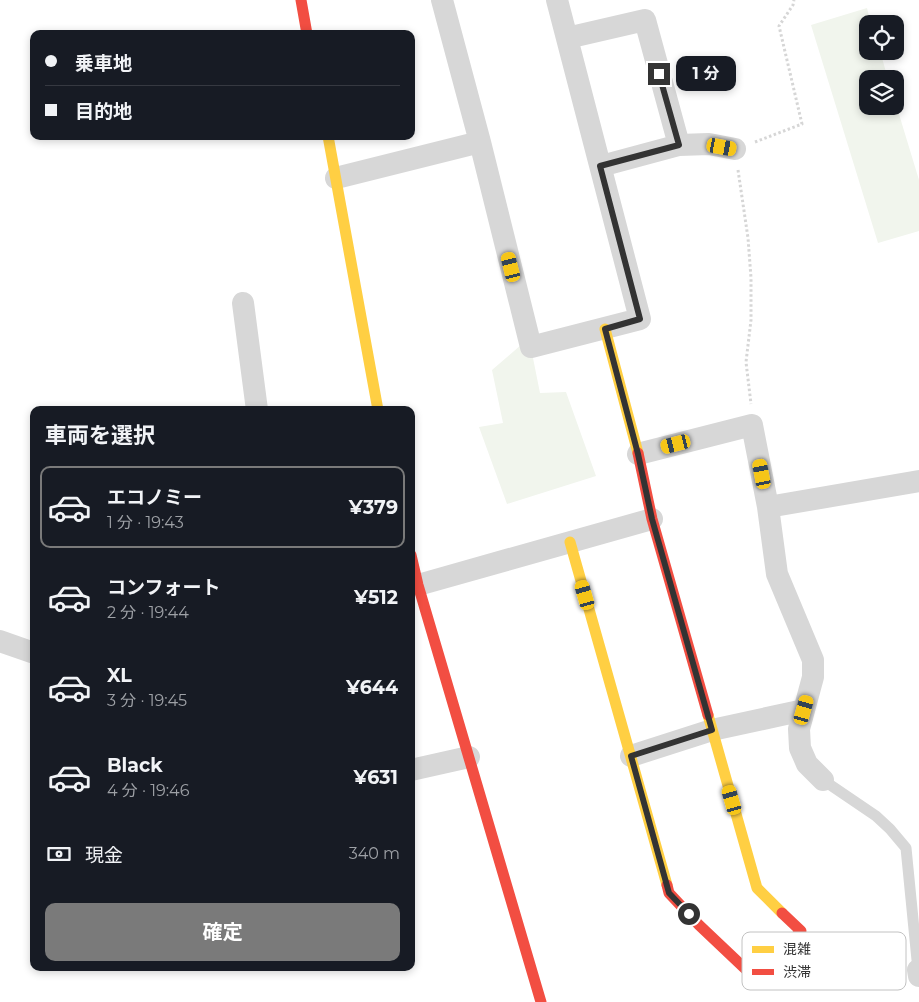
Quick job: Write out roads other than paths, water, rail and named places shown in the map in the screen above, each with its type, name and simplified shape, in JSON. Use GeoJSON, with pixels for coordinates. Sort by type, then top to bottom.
{"type":"FeatureCollection","features":[{"type":"Feature","properties":{"kind":"street"},"geometry":{"type":"LineString","coordinates":[[300,0],[306,30]]}},
{"type":"Feature","properties":{"kind":"street"},"geometry":{"type":"LineString","coordinates":[[442,0],[480,142],[531,347],[640,319],[558,0]]}},
{"type":"Feature","properties":{"kind":"street"},"geometry":{"type":"LineString","coordinates":[[567,38],[645,20],[679,145]]}},
{"type":"Feature","properties":{"kind":"street"},"geometry":{"type":"LineString","coordinates":[[329,140],[377,406]]}},
{"type":"Feature","properties":{"kind":"street"},"geometry":{"type":"LineString","coordinates":[[336,178],[480,142]]}},
{"type":"Feature","properties":{"kind":"street"},"geometry":{"type":"LineString","coordinates":[[600,166],[679,145],[709,144],[736,149]]}},
{"type":"Feature","properties":{"kind":"street"},"geometry":{"type":"LineString","coordinates":[[243,303],[256,406]]}},
{"type":"Feature","properties":{"kind":"street"},"geometry":{"type":"LineString","coordinates":[[605,329],[638,454],[652,519],[757,888],[800,932]]}},
{"type":"Feature","properties":{"kind":"street"},"geometry":{"type":"LineString","coordinates":[[638,454],[752,425],[768,507],[777,574],[813,660],[813,677],[799,729],[800,748],[807,764],[823,780]]}},
{"type":"Feature","properties":{"kind":"street"},"geometry":{"type":"LineString","coordinates":[[768,507],[919,481]]}},
{"type":"Feature","properties":{"kind":"street"},"geometry":{"type":"LineString","coordinates":[[418,585],[652,519]]}},
{"type":"Feature","properties":{"kind":"street"},"geometry":{"type":"LineString","coordinates":[[570,542],[669,893],[742,966]]}},
{"type":"Feature","properties":{"kind":"street"},"geometry":{"type":"LineString","coordinates":[[415,572],[541,1002]]}},
{"type":"Feature","properties":{"kind":"street"},"geometry":{"type":"LineString","coordinates":[[0,641],[30,652]]}},
{"type":"Feature","properties":{"kind":"street"},"geometry":{"type":"LineString","coordinates":[[631,756],[712,730],[804,710]]}},
{"type":"Feature","properties":{"kind":"street"},"geometry":{"type":"LineString","coordinates":[[415,769],[469,757]]}},
{"type":"Feature","properties":{"kind":"street"},"geometry":{"type":"LineString","coordinates":[[918,970],[919,976]]}},
{"type":"Feature","properties":{"kind":"lane"},"geometry":{"type":"LineString","coordinates":[[823,780],[876,816],[906,848],[918,970]]}}]}
